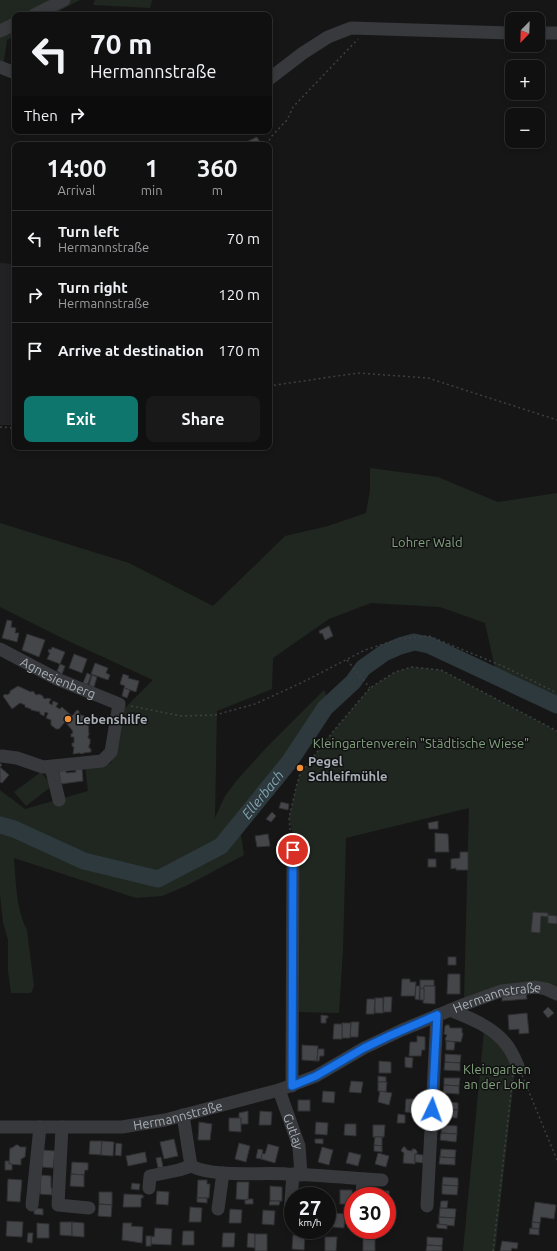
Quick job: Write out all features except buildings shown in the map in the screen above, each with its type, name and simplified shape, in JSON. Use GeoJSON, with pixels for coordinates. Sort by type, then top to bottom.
{"type":"FeatureCollection","features":[{"type":"Feature","properties":{"kind":"street"},"geometry":{"type":"LineString","coordinates":[[40,12],[64,0]]}},
{"type":"Feature","properties":{"kind":"street"},"geometry":{"type":"LineString","coordinates":[[0,31],[12,25]]}},
{"type":"Feature","properties":{"kind":"street"},"geometry":{"type":"LineString","coordinates":[[272,77],[303,53],[328,37],[351,28],[505,33]]}},
{"type":"Feature","properties":{"kind":"street"},"geometry":{"type":"LineString","coordinates":[[545,33],[557,33]]}},
{"type":"Feature","properties":{"kind":"street"},"geometry":{"type":"LineString","coordinates":[[0,66],[12,72]]}},
{"type":"Feature","properties":{"kind":"street","name":"Agnesienberg"},"geometry":{"type":"LineString","coordinates":[[0,649],[57,679],[119,704]]}},
{"type":"Feature","properties":{"kind":"street"},"geometry":{"type":"LineString","coordinates":[[2,756],[17,758],[43,767],[102,761],[108,757],[111,752],[119,704]]}},
{"type":"Feature","properties":{"kind":"street"},"geometry":{"type":"LineString","coordinates":[[50,767],[58,800]]}},
{"type":"Feature","properties":{"kind":"street"},"geometry":{"type":"LineString","coordinates":[[292,1086],[293,850]]}},
{"type":"Feature","properties":{"kind":"street","name":"Hermannstraße"},"geometry":{"type":"LineString","coordinates":[[0,1127],[122,1127],[183,1115],[292,1086],[316,1076],[370,1045],[437,1015],[501,990],[536,987],[546,989],[557,994]]}},
{"type":"Feature","properties":{"kind":"street"},"geometry":{"type":"LineString","coordinates":[[450,1010],[495,1032],[507,1045],[518,1066]]}},
{"type":"Feature","properties":{"kind":"street","name":"Hermannstraße"},"geometry":{"type":"LineString","coordinates":[[427,1206],[437,1015]]}},
{"type":"Feature","properties":{"kind":"street","name":"Gutlay"},"geometry":{"type":"LineString","coordinates":[[279,1090],[299,1146],[295,1187]]}},
{"type":"Feature","properties":{"kind":"street"},"geometry":{"type":"LineString","coordinates":[[183,1115],[191,1166]]}},
{"type":"Feature","properties":{"kind":"street"},"geometry":{"type":"LineString","coordinates":[[32,1205],[40,1127]]}},
{"type":"Feature","properties":{"kind":"street"},"geometry":{"type":"LineString","coordinates":[[62,1127],[58,1205],[89,1208]]}},
{"type":"Feature","properties":{"kind":"street"},"geometry":{"type":"LineString","coordinates":[[149,1188],[150,1176],[191,1166],[200,1170],[223,1172],[297,1174],[382,1180]]}},
{"type":"Feature","properties":{"kind":"street"},"geometry":{"type":"LineString","coordinates":[[218,1210],[223,1172]]}},
{"type":"Feature","properties":{"kind":"street"},"geometry":{"type":"LineString","coordinates":[[363,1187],[364,1179]]}},
{"type":"Feature","properties":{"kind":"path"},"geometry":{"type":"LineString","coordinates":[[269,142],[287,120],[293,107],[358,39],[362,28]]}},
{"type":"Feature","properties":{"kind":"path"},"geometry":{"type":"LineString","coordinates":[[272,386],[358,373],[428,378],[557,420]]}},
{"type":"Feature","properties":{"kind":"path"},"geometry":{"type":"LineString","coordinates":[[0,428],[12,428]]}},
{"type":"Feature","properties":{"kind":"path"},"geometry":{"type":"LineString","coordinates":[[119,704],[181,716],[216,715],[255,704],[301,683],[365,650],[399,639],[429,636],[505,667],[557,693]]}},
{"type":"Feature","properties":{"kind":"path"},"geometry":{"type":"LineString","coordinates":[[347,660],[370,688]]}},
{"type":"Feature","properties":{"kind":"path"},"geometry":{"type":"LineString","coordinates":[[293,850],[289,818],[300,774],[370,688],[395,672],[412,666],[441,670],[557,732]]}},
{"type":"Feature","properties":{"kind":"path"},"geometry":{"type":"LineString","coordinates":[[494,1251],[514,1069],[518,1066],[557,1160]]}},
{"type":"Feature","properties":{"kind":"shaded area"},"geometry":{"type":"Polygon","coordinates":[[[0,263],[12,264],[12,425],[0,425],[0,263]]]}},
{"type":"Feature","properties":{"kind":"green space"},"geometry":{"type":"Polygon","coordinates":[[[0,0],[80,0],[58,12],[12,12],[12,38],[7,40],[4,60],[0,68],[0,0]]]}},
{"type":"Feature","properties":{"kind":"green space"},"geometry":{"type":"Polygon","coordinates":[[[95,0],[152,0],[150,8],[93,5],[95,0]]]}},
{"type":"Feature","properties":{"kind":"green space","name":"Lohrer Wald"},"geometry":{"type":"Polygon","coordinates":[[[370,468],[438,477],[498,502],[557,493],[557,702],[496,673],[485,623],[440,607],[371,603],[329,619],[273,658],[272,689],[217,711],[215,818],[225,796],[237,780],[266,748],[324,690],[332,708],[278,785],[261,804],[241,835],[244,855],[188,885],[162,896],[136,898],[14,858],[17,895],[23,922],[27,930],[34,986],[31,993],[11,993],[8,971],[8,940],[3,922],[0,895],[0,790],[25,809],[88,791],[85,767],[111,763],[125,708],[153,680],[66,640],[0,607],[0,523],[129,563],[213,606],[285,536],[328,526],[366,513],[370,490],[370,468]]]}},
{"type":"Feature","properties":{"kind":"green space","name":"Kleingartenverein \"Städtische Wiese\""},"geometry":{"type":"Polygon","coordinates":[[[412,667],[441,670],[557,731],[557,989],[464,999],[469,808],[346,838],[343,950],[339,1013],[296,1012],[296,848],[289,818],[300,774],[370,688],[395,672],[412,667]]]}},
{"type":"Feature","properties":{"kind":"green space"},"geometry":{"type":"Polygon","coordinates":[[[41,772],[52,786],[26,806],[14,792],[41,772]]]}},
{"type":"Feature","properties":{"kind":"green space","name":"Kleingarten an der Lohr"},"geometry":{"type":"Polygon","coordinates":[[[484,1031],[502,1045],[515,1070],[495,1251],[463,1251],[484,1031]]]}},
{"type":"Feature","properties":{"kind":"waterway","name":"Ellerbach"},"geometry":{"type":"LineString","coordinates":[[0,825],[14,829],[84,861],[158,879],[221,846],[290,761],[325,708],[353,682],[363,668],[384,653],[414,642],[429,645],[557,705]]}},
{"type":"Feature","properties":{"kind":"place","name":"Lebenshilfe"},"geometry":{"type":"Point","coordinates":[68,719]}},
{"type":"Feature","properties":{"kind":"place","name":"Pegel Schleifmühle"},"geometry":{"type":"Point","coordinates":[300,768]}},
{"type":"Feature","properties":{"kind":"route"},"geometry":{"type":"LineString","coordinates":[[293,850],[292,1086],[316,1076],[364,1048],[437,1015],[432,1110]]}}]}
